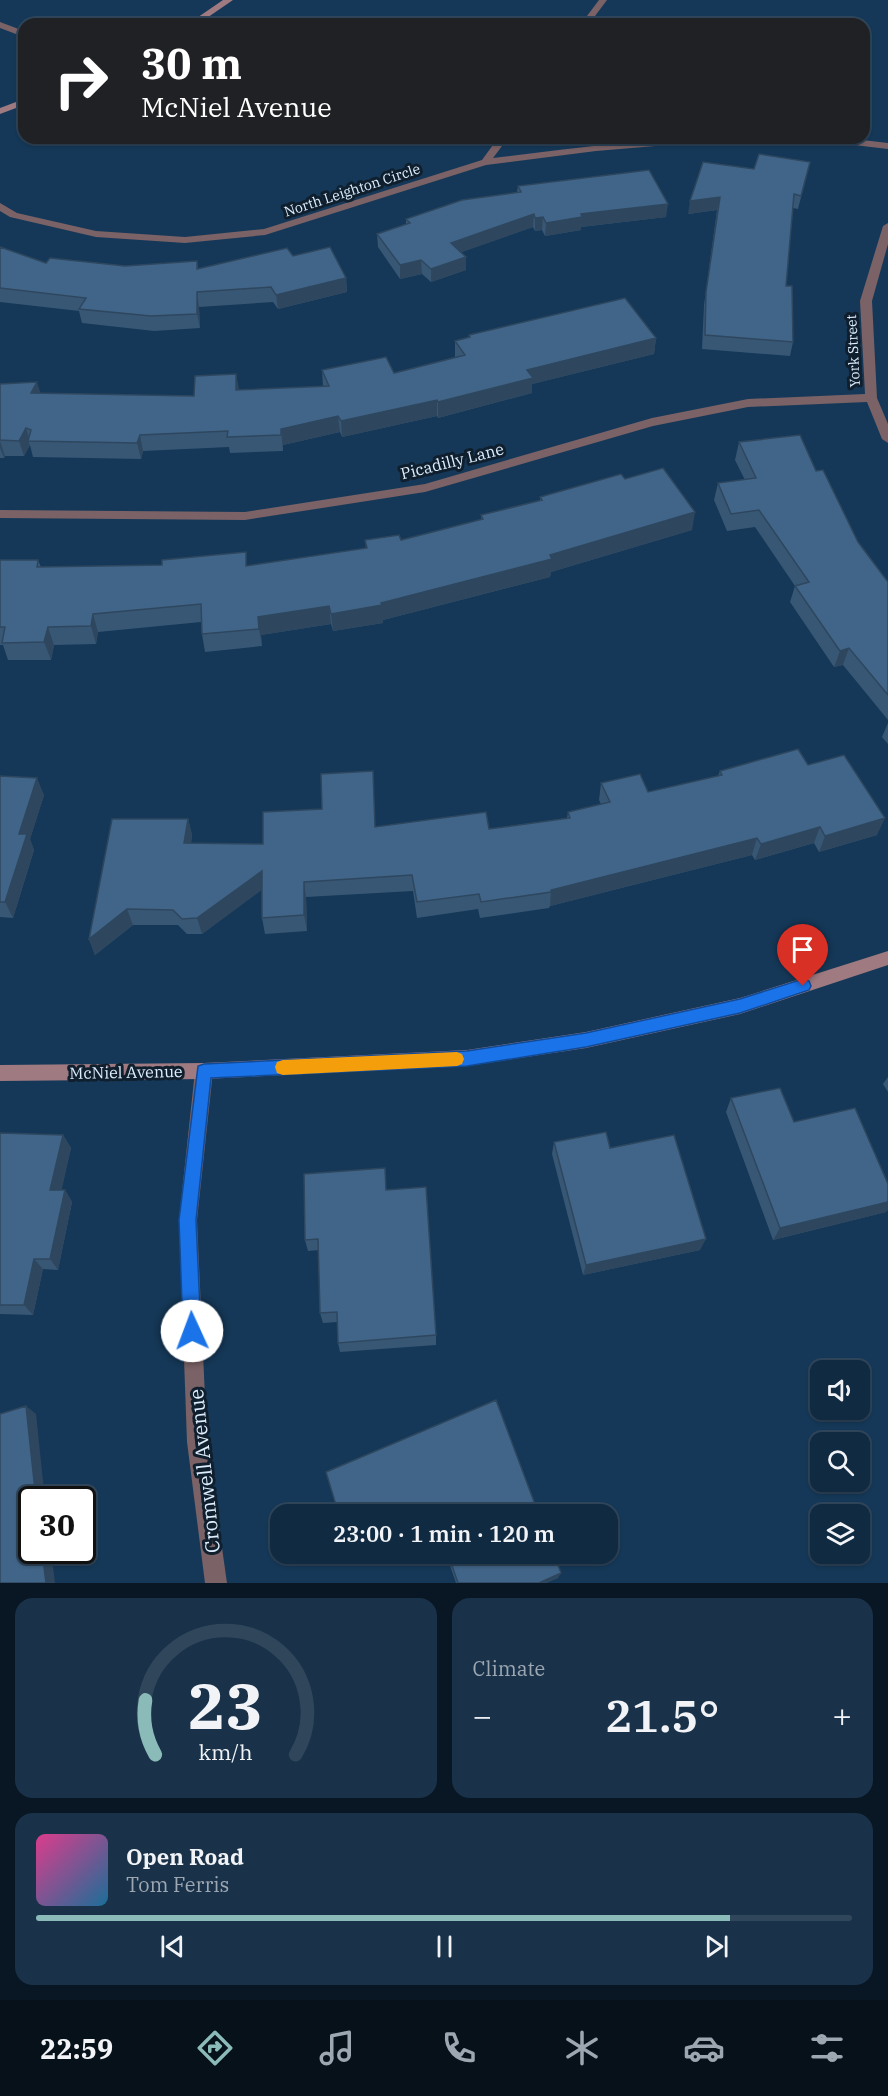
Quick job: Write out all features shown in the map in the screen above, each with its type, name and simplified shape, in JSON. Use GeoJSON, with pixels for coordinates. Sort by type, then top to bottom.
{"type":"FeatureCollection","features":[{"type":"Feature","properties":{"kind":"street"},"geometry":{"type":"LineString","coordinates":[[201,18],[229,0]]}},
{"type":"Feature","properties":{"kind":"street"},"geometry":{"type":"LineString","coordinates":[[590,18],[603,0]]}},
{"type":"Feature","properties":{"kind":"street"},"geometry":{"type":"LineString","coordinates":[[0,25],[18,32]]}},
{"type":"Feature","properties":{"kind":"street"},"geometry":{"type":"LineString","coordinates":[[0,111],[18,104]]}},
{"type":"Feature","properties":{"kind":"street"},"geometry":{"type":"LineString","coordinates":[[485,162],[498,144]]}},
{"type":"Feature","properties":{"kind":"street","name":"North Leighton Circle"},"geometry":{"type":"LineString","coordinates":[[0,206],[14,215],[96,234],[185,240],[265,232],[485,162],[644,144]]}},
{"type":"Feature","properties":{"kind":"street"},"geometry":{"type":"LineString","coordinates":[[870,144],[888,146]]}},
{"type":"Feature","properties":{"kind":"street","name":"York Street"},"geometry":{"type":"LineString","coordinates":[[888,226],[866,300],[871,398],[888,439]]}},
{"type":"Feature","properties":{"kind":"street","name":"Picadilly Lane"},"geometry":{"type":"LineString","coordinates":[[0,514],[245,516],[425,488],[652,422],[748,403],[871,398]]}},
{"type":"Feature","properties":{"kind":"street","name":"McNiel Avenue"},"geometry":{"type":"LineString","coordinates":[[0,1073],[204,1071],[467,1058],[586,1040],[740,1006],[888,958]]}},
{"type":"Feature","properties":{"kind":"street","name":"Cromwell Avenue"},"geometry":{"type":"LineString","coordinates":[[204,1071],[188,1220],[196,1442],[216,1583]]}},
{"type":"Feature","properties":{"kind":"building"},"geometry":{"type":"Polygon","coordinates":[[[759,154],[810,162],[801,196],[794,194],[786,286],[792,286],[793,342],[705,335],[706,292],[720,197],[690,201],[703,162],[754,169],[759,154]]]}},
{"type":"Feature","properties":{"kind":"building"},"geometry":{"type":"Polygon","coordinates":[[[649,170],[668,204],[581,214],[582,217],[546,223],[543,217],[535,218],[534,214],[451,243],[466,257],[431,269],[421,260],[400,265],[377,234],[410,223],[406,219],[462,200],[521,192],[518,186],[649,170]]]}},
{"type":"Feature","properties":{"kind":"building"},"geometry":{"type":"Polygon","coordinates":[[[0,247],[46,263],[50,258],[125,266],[197,261],[197,269],[287,248],[293,256],[330,247],[346,278],[276,295],[271,287],[197,292],[197,314],[151,316],[79,309],[86,298],[0,288],[0,247]]]}},
{"type":"Feature","properties":{"kind":"building"},"geometry":{"type":"Polygon","coordinates":[[[625,298],[656,338],[527,370],[533,378],[438,402],[437,400],[341,421],[338,416],[281,429],[281,435],[227,437],[228,431],[140,435],[137,443],[28,441],[31,430],[26,428],[19,441],[0,440],[0,384],[37,382],[31,393],[194,396],[195,376],[236,374],[236,390],[329,386],[322,370],[386,357],[394,373],[465,355],[455,341],[470,337],[469,335],[625,298]]]}},
{"type":"Feature","properties":{"kind":"building"},"geometry":{"type":"Polygon","coordinates":[[[800,435],[816,471],[823,470],[858,542],[888,582],[888,695],[849,648],[840,651],[795,586],[809,582],[759,510],[731,514],[718,483],[756,478],[739,442],[800,435]]]}},
{"type":"Feature","properties":{"kind":"building"},"geometry":{"type":"Polygon","coordinates":[[[663,468],[695,512],[550,555],[552,559],[381,603],[382,605],[331,614],[329,606],[258,617],[259,629],[202,634],[201,604],[93,614],[91,626],[48,627],[44,642],[2,643],[5,627],[0,627],[0,560],[38,560],[37,567],[162,565],[162,560],[246,552],[246,566],[367,548],[365,540],[399,535],[401,540],[483,519],[481,515],[542,500],[540,497],[621,474],[625,479],[663,468]]]}},
{"type":"Feature","properties":{"kind":"building"},"geometry":{"type":"Polygon","coordinates":[[[798,749],[808,765],[844,755],[885,818],[825,836],[820,827],[761,844],[757,838],[551,890],[551,892],[481,902],[479,894],[417,902],[412,875],[304,882],[304,915],[262,918],[262,871],[197,918],[182,919],[173,910],[127,909],[89,939],[112,819],[188,819],[184,843],[263,844],[263,812],[322,809],[321,774],[373,771],[375,827],[486,812],[489,829],[570,818],[568,812],[610,802],[601,783],[640,774],[648,792],[722,775],[720,771],[798,749]]]}},
{"type":"Feature","properties":{"kind":"building"},"geometry":{"type":"Polygon","coordinates":[[[0,776],[37,778],[19,834],[27,834],[5,902],[0,902],[0,776]]]}},
{"type":"Feature","properties":{"kind":"building"},"geometry":{"type":"Polygon","coordinates":[[[780,1088],[794,1122],[855,1108],[888,1184],[888,1202],[780,1228],[731,1098],[780,1088]]]}},
{"type":"Feature","properties":{"kind":"building"},"geometry":{"type":"Polygon","coordinates":[[[606,1132],[610,1148],[674,1135],[706,1239],[586,1265],[554,1142],[606,1132]]]}},
{"type":"Feature","properties":{"kind":"building"},"geometry":{"type":"Polygon","coordinates":[[[0,1133],[63,1135],[50,1190],[65,1190],[50,1259],[34,1259],[24,1305],[0,1305],[0,1133]]]}},
{"type":"Feature","properties":{"kind":"building"},"geometry":{"type":"Polygon","coordinates":[[[385,1168],[386,1190],[426,1187],[436,1335],[338,1343],[337,1312],[320,1313],[318,1239],[305,1240],[304,1174],[385,1168]]]}},
{"type":"Feature","properties":{"kind":"building"},"geometry":{"type":"Polygon","coordinates":[[[496,1400],[535,1504],[336,1504],[326,1472],[496,1400]]]}},
{"type":"Feature","properties":{"kind":"building"},"geometry":{"type":"Polygon","coordinates":[[[26,1406],[35,1486],[18,1486],[18,1564],[44,1564],[46,1583],[0,1583],[0,1414],[26,1406]]]}},
{"type":"Feature","properties":{"kind":"building"},"geometry":{"type":"Polygon","coordinates":[[[451,1564],[558,1564],[561,1573],[539,1583],[458,1583],[451,1564]]]}},
{"type":"Feature","properties":{"kind":"slow traffic"},"geometry":{"type":"LineString","coordinates":[[283,1067],[457,1059]]}},
{"type":"Feature","properties":{"kind":"route"},"geometry":{"type":"LineString","coordinates":[[192,1331],[188,1220],[204,1071],[467,1058],[586,1040],[740,1006],[803,986]]}}]}
